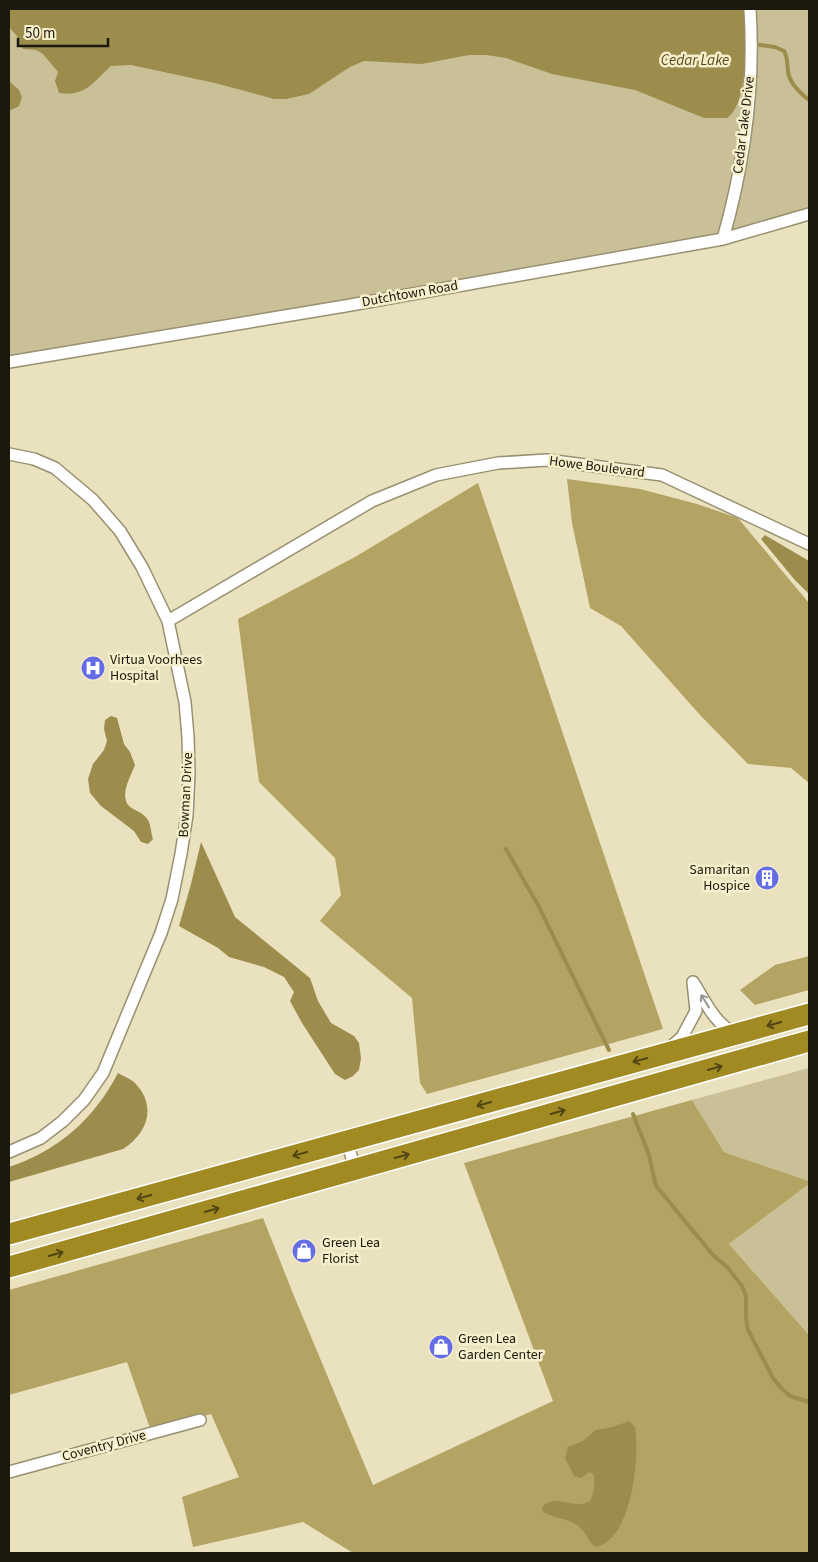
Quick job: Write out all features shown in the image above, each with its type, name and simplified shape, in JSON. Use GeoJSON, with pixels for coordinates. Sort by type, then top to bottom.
{"type":"FeatureCollection","features":[{"type":"Feature","properties":{"kind":"highway"},"geometry":{"type":"LineString","coordinates":[[9,1234],[809,1014]]}},
{"type":"Feature","properties":{"kind":"highway"},"geometry":{"type":"LineString","coordinates":[[9,1267],[809,1042]]}},
{"type":"Feature","properties":{"kind":"street","name":"Cedar Lake Drive"},"geometry":{"type":"LineString","coordinates":[[723,239],[734,202],[746,125],[752,42],[750,9]]}},
{"type":"Feature","properties":{"kind":"street","name":"Dutchtown Road"},"geometry":{"type":"LineString","coordinates":[[9,362],[355,304],[723,239],[809,214]]}},
{"type":"Feature","properties":{"kind":"street","name":"Bowman Drive"},"geometry":{"type":"LineString","coordinates":[[9,454],[34,459],[55,468],[92,500],[120,531],[142,567],[168,621],[185,702],[190,772],[185,825],[172,899],[161,933],[103,1073],[84,1100],[64,1122],[41,1138],[9,1152]]}},
{"type":"Feature","properties":{"kind":"street","name":"Howe Boulevard"},"geometry":{"type":"LineString","coordinates":[[168,621],[372,501],[436,475],[498,463],[547,460],[662,476],[809,544]]}},
{"type":"Feature","properties":{"kind":"street"},"geometry":{"type":"LineString","coordinates":[[663,1053],[682,1037],[696,1011],[693,982],[714,1014],[729,1031],[738,1034]]}},
{"type":"Feature","properties":{"kind":"street"},"geometry":{"type":"LineString","coordinates":[[348,1142],[355,1170]]}},
{"type":"Feature","properties":{"kind":"street","name":"Coventry Drive"},"geometry":{"type":"LineString","coordinates":[[9,1472],[200,1420]]}},
{"type":"Feature","properties":{"kind":"shaded area"},"geometry":{"type":"Polygon","coordinates":[[[9,9],[808,9],[809,214],[723,239],[9,362],[9,9]]]}},
{"type":"Feature","properties":{"kind":"shaded area"},"geometry":{"type":"Polygon","coordinates":[[[567,479],[640,489],[697,504],[738,518],[809,603],[809,783],[791,768],[748,764],[700,715],[621,626],[590,608],[572,523],[567,479]]]}},
{"type":"Feature","properties":{"kind":"shaded area"},"geometry":{"type":"Polygon","coordinates":[[[478,483],[663,1029],[427,1094],[420,1083],[412,998],[320,921],[341,895],[335,858],[259,782],[238,619],[355,557],[478,483]]]}},
{"type":"Feature","properties":{"kind":"shaded area"},"geometry":{"type":"Polygon","coordinates":[[[809,956],[809,990],[755,1005],[740,990],[775,965],[809,956]]]}},
{"type":"Feature","properties":{"kind":"shaded area"},"geometry":{"type":"Polygon","coordinates":[[[809,1068],[809,1181],[724,1152],[692,1100],[809,1068]]]}},
{"type":"Feature","properties":{"kind":"shaded area"},"geometry":{"type":"Polygon","coordinates":[[[692,1100],[724,1152],[809,1181],[809,1184],[729,1244],[809,1335],[809,1553],[353,1553],[303,1522],[193,1547],[182,1497],[239,1477],[211,1414],[151,1431],[127,1362],[9,1395],[9,1290],[263,1218],[373,1485],[553,1401],[464,1163],[692,1100]]]}},
{"type":"Feature","properties":{"kind":"shaded area"},"geometry":{"type":"Polygon","coordinates":[[[809,1184],[809,1335],[729,1244],[809,1184]]]}},
{"type":"Feature","properties":{"kind":"water","name":"Cedar Lake"},"geometry":{"type":"Polygon","coordinates":[[[9,9],[746,9],[745,67],[739,98],[734,110],[727,118],[704,118],[635,90],[552,74],[506,58],[486,55],[469,55],[422,64],[364,61],[350,67],[309,94],[286,99],[274,99],[215,83],[131,65],[111,66],[88,87],[76,93],[68,94],[59,93],[55,81],[58,72],[43,54],[36,50],[23,49],[18,42],[17,36],[9,27],[9,9]]]}},
{"type":"Feature","properties":{"kind":"water"},"geometry":{"type":"Polygon","coordinates":[[[9,81],[19,90],[22,97],[19,106],[9,111],[9,81]]]}},
{"type":"Feature","properties":{"kind":"water"},"geometry":{"type":"Polygon","coordinates":[[[765,535],[809,561],[809,594],[761,539],[765,535]]]}},
{"type":"Feature","properties":{"kind":"water"},"geometry":{"type":"Polygon","coordinates":[[[111,716],[117,718],[124,744],[130,752],[135,765],[125,791],[126,802],[144,815],[149,822],[153,839],[148,844],[141,842],[134,831],[101,806],[90,793],[88,779],[93,764],[104,750],[107,741],[104,729],[105,720],[111,716]]]}},
{"type":"Feature","properties":{"kind":"water"},"geometry":{"type":"Polygon","coordinates":[[[201,842],[235,917],[310,978],[318,1001],[331,1023],[354,1036],[359,1043],[361,1058],[359,1070],[353,1076],[345,1080],[335,1074],[290,1001],[294,992],[284,977],[264,967],[229,957],[218,948],[179,926],[201,842]]]}},
{"type":"Feature","properties":{"kind":"water"},"geometry":{"type":"Polygon","coordinates":[[[118,1073],[135,1083],[146,1101],[147,1119],[139,1135],[132,1143],[123,1149],[9,1182],[9,1167],[43,1152],[73,1131],[98,1105],[118,1073]]]}},
{"type":"Feature","properties":{"kind":"water"},"geometry":{"type":"Polygon","coordinates":[[[629,1421],[635,1427],[636,1441],[636,1458],[631,1496],[618,1530],[608,1541],[595,1547],[577,1525],[543,1512],[542,1507],[553,1501],[583,1504],[590,1501],[594,1488],[593,1474],[589,1472],[581,1478],[574,1476],[565,1458],[568,1447],[583,1441],[596,1430],[613,1427],[629,1421]]]}},
{"type":"Feature","properties":{"kind":"waterway"},"geometry":{"type":"LineString","coordinates":[[753,44],[775,47],[784,51],[787,58],[790,80],[809,100]]}},
{"type":"Feature","properties":{"kind":"waterway"},"geometry":{"type":"LineString","coordinates":[[506,849],[539,907],[609,1050]]}},
{"type":"Feature","properties":{"kind":"waterway"},"geometry":{"type":"LineString","coordinates":[[633,1114],[649,1155],[657,1187],[713,1255],[728,1268],[742,1286],[746,1296],[748,1330],[773,1378],[790,1396],[809,1402]]}},
{"type":"Feature","properties":{"kind":"place","name":"Virtua Voorhees Hospital"},"geometry":{"type":"Point","coordinates":[93,668]}},
{"type":"Feature","properties":{"kind":"place","name":"Samaritan Hospice"},"geometry":{"type":"Point","coordinates":[767,878]}},
{"type":"Feature","properties":{"kind":"place","name":"Green Lea Florist"},"geometry":{"type":"Point","coordinates":[304,1251]}},
{"type":"Feature","properties":{"kind":"place","name":"Green Lea Garden Center"},"geometry":{"type":"Point","coordinates":[441,1347]}}]}
